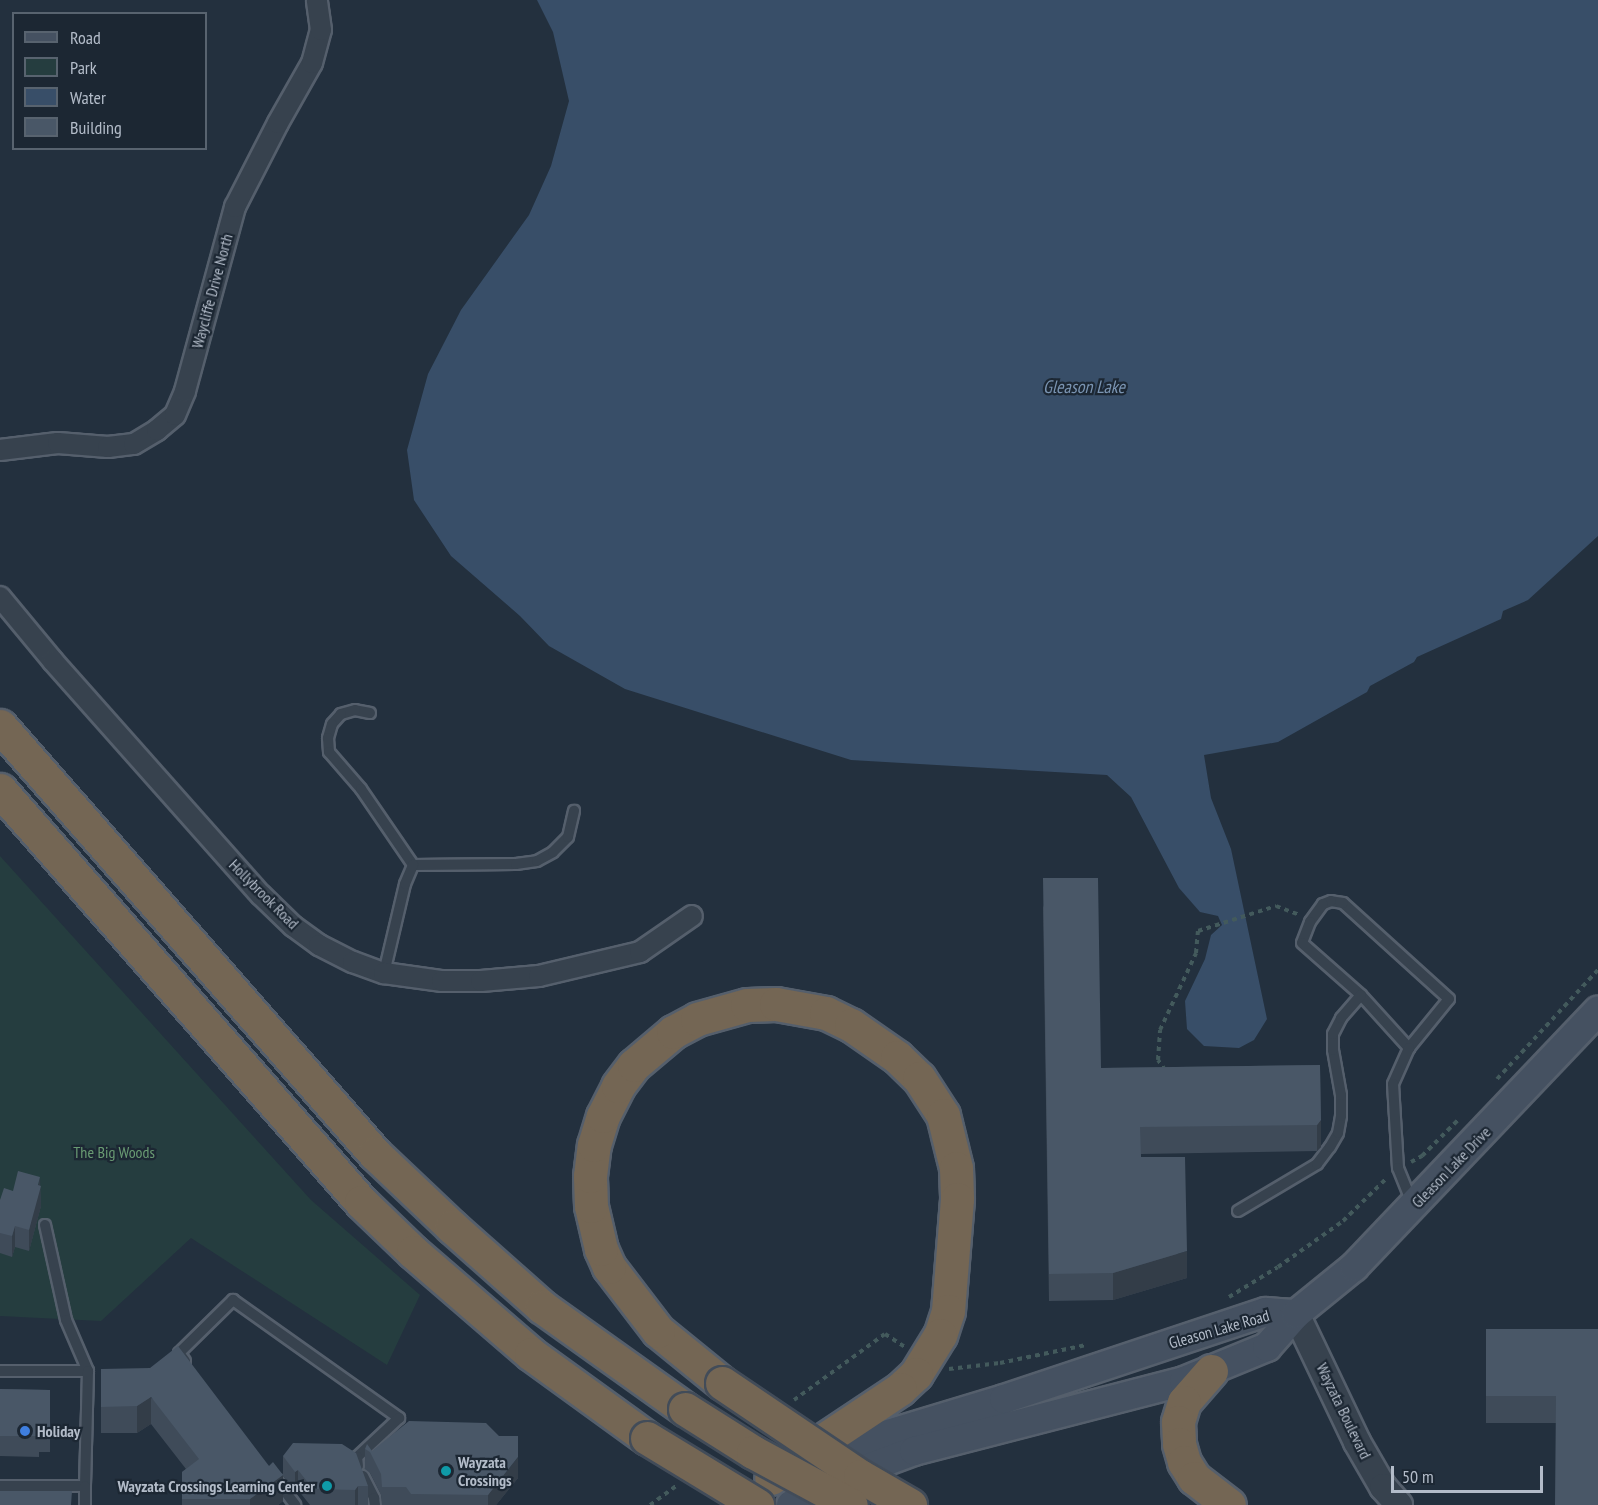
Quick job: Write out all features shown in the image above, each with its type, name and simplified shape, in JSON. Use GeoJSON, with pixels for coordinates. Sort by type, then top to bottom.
{"type":"FeatureCollection","features":[{"type":"Feature","properties":{"kind":"highway"},"geometry":{"type":"LineString","coordinates":[[0,726],[382,1161],[459,1234],[542,1306],[685,1409],[753,1452],[851,1505]]}},
{"type":"Feature","properties":{"kind":"highway"},"geometry":{"type":"LineString","coordinates":[[0,790],[361,1202],[413,1252],[531,1354],[648,1438],[764,1492],[804,1453],[900,1389],[916,1374],[940,1335],[948,1311],[957,1199],[956,1168],[943,1115],[919,1078],[897,1057],[851,1025],[826,1013],[776,1004],[747,1005],[697,1019],[673,1032],[634,1065],[618,1086],[603,1116],[594,1145],[590,1176],[591,1206],[601,1249],[609,1267],[658,1331],[722,1383],[860,1476],[910,1505]]}},
{"type":"Feature","properties":{"kind":"highway"},"geometry":{"type":"LineString","coordinates":[[1211,1371],[1184,1402],[1178,1422],[1179,1444],[1184,1462],[1194,1478],[1229,1505]]}},
{"type":"Feature","properties":{"kind":"main road","name":"Gleason Lake Drive"},"geometry":{"type":"LineString","coordinates":[[1296,1314],[1348,1272],[1598,1011]]}},
{"type":"Feature","properties":{"kind":"main road","name":"Gleason Lake Road"},"geometry":{"type":"LineString","coordinates":[[734,1505],[862,1442],[1004,1399],[1266,1312],[1296,1314]]}},
{"type":"Feature","properties":{"kind":"main road","name":"Gleason Lake Road"},"geometry":{"type":"LineString","coordinates":[[791,1505],[844,1477],[914,1451],[1103,1403],[1211,1371],[1267,1347],[1296,1314]]}},
{"type":"Feature","properties":{"kind":"street","name":"Waycliffe Drive North"},"geometry":{"type":"LineString","coordinates":[[0,450],[58,443],[108,447],[134,444],[157,430],[175,415],[185,391],[235,207],[312,63],[321,30],[317,0]]}},
{"type":"Feature","properties":{"kind":"street","name":"Hollybrook Road"},"geometry":{"type":"LineString","coordinates":[[0,597],[60,670],[269,903],[293,926],[320,945],[353,962],[384,973],[442,981],[481,981],[539,975],[640,952],[692,916]]}},
{"type":"Feature","properties":{"kind":"street","name":"Wayzata Boulevard"},"geometry":{"type":"LineString","coordinates":[[1296,1314],[1357,1442],[1383,1487],[1398,1505]]}},
{"type":"Feature","properties":{"kind":"lane"},"geometry":{"type":"LineString","coordinates":[[370,713],[356,710],[341,714],[332,724],[328,738],[330,752],[362,789],[412,865]]}},
{"type":"Feature","properties":{"kind":"lane"},"geometry":{"type":"LineString","coordinates":[[412,865],[516,864],[537,861],[553,852],[568,837],[574,811]]}},
{"type":"Feature","properties":{"kind":"lane"},"geometry":{"type":"LineString","coordinates":[[384,973],[405,884],[412,865]]}},
{"type":"Feature","properties":{"kind":"lane"},"geometry":{"type":"LineString","coordinates":[[1409,1048],[1361,994],[1302,942],[1310,922],[1323,904],[1331,901],[1342,903],[1449,999],[1409,1048],[1393,1084],[1398,1168],[1413,1206]]}},
{"type":"Feature","properties":{"kind":"lane"},"geometry":{"type":"LineString","coordinates":[[1238,1211],[1317,1164],[1338,1133],[1341,1095],[1333,1050],[1333,1034],[1341,1018],[1361,994]]}},
{"type":"Feature","properties":{"kind":"lane"},"geometry":{"type":"LineString","coordinates":[[45,1225],[66,1320],[88,1371],[85,1505]]}},
{"type":"Feature","properties":{"kind":"lane"},"geometry":{"type":"LineString","coordinates":[[193,1372],[179,1353],[233,1300],[399,1418],[357,1457],[375,1505]]}},
{"type":"Feature","properties":{"kind":"lane"},"geometry":{"type":"LineString","coordinates":[[0,1371],[88,1371]]}},
{"type":"Feature","properties":{"kind":"lane"},"geometry":{"type":"LineString","coordinates":[[266,1467],[295,1505]]}},
{"type":"Feature","properties":{"kind":"lane"},"geometry":{"type":"LineString","coordinates":[[0,1486],[85,1486]]}},
{"type":"Feature","properties":{"kind":"path"},"geometry":{"type":"LineString","coordinates":[[1176,1072],[1166,1071],[1158,1060],[1160,1030],[1196,953],[1198,931],[1276,906],[1290,909],[1310,922]]}},
{"type":"Feature","properties":{"kind":"path"},"geometry":{"type":"LineString","coordinates":[[1489,1087],[1598,970]]}},
{"type":"Feature","properties":{"kind":"path"},"geometry":{"type":"LineString","coordinates":[[1227,1298],[1278,1267],[1343,1221],[1398,1168],[1422,1156],[1466,1111]]}},
{"type":"Feature","properties":{"kind":"path"},"geometry":{"type":"LineString","coordinates":[[939,1367],[954,1370],[1000,1363],[1089,1344]]}},
{"type":"Feature","properties":{"kind":"green space","name":"The Big Woods"},"geometry":{"type":"Polygon","coordinates":[[[0,856],[311,1200],[420,1295],[387,1365],[191,1238],[101,1321],[0,1316],[0,856]]]}},
{"type":"Feature","properties":{"kind":"water","name":"Gleason Lake"},"geometry":{"type":"Polygon","coordinates":[[[537,0],[1598,0],[1598,536],[1528,600],[1503,611],[1501,619],[1417,657],[1414,662],[1370,686],[1367,692],[1278,742],[1204,755],[1211,798],[1231,849],[1267,1019],[1254,1040],[1239,1048],[1204,1046],[1187,1029],[1185,1001],[1205,959],[1211,935],[1222,925],[1218,916],[1200,912],[1179,888],[1131,797],[1107,775],[851,760],[625,689],[549,646],[520,616],[451,556],[414,500],[407,450],[428,374],[461,310],[529,215],[551,166],[569,101],[553,32],[537,0]]]}},
{"type":"Feature","properties":{"kind":"building"},"geometry":{"type":"Polygon","coordinates":[[[1043,878],[1098,878],[1101,1068],[1320,1065],[1321,1120],[1317,1125],[1140,1127],[1141,1157],[1185,1157],[1187,1251],[1113,1273],[1049,1274],[1043,878]]]}},
{"type":"Feature","properties":{"kind":"building"},"geometry":{"type":"Polygon","coordinates":[[[18,1171],[40,1177],[38,1185],[41,1186],[29,1230],[15,1226],[12,1236],[0,1233],[0,1200],[4,1188],[13,1191],[18,1171]]]}},
{"type":"Feature","properties":{"kind":"building"},"geometry":{"type":"Polygon","coordinates":[[[1486,1329],[1598,1329],[1598,1505],[1555,1505],[1556,1396],[1486,1396],[1486,1329]]]}},
{"type":"Feature","properties":{"kind":"building"},"geometry":{"type":"Polygon","coordinates":[[[178,1346],[269,1466],[273,1462],[283,1475],[250,1499],[182,1499],[182,1472],[199,1459],[151,1397],[137,1406],[101,1407],[101,1369],[150,1368],[178,1346]]]}},
{"type":"Feature","properties":{"kind":"building"},"geometry":{"type":"Polygon","coordinates":[[[0,1389],[50,1390],[50,1432],[39,1432],[39,1436],[0,1436],[0,1389]]]}},
{"type":"Feature","properties":{"kind":"building","name":"Wayzata Crossings"},"geometry":{"type":"Polygon","coordinates":[[[409,1421],[486,1423],[499,1436],[518,1436],[518,1457],[488,1495],[411,1494],[406,1487],[382,1487],[381,1474],[370,1452],[365,1449],[367,1444],[372,1451],[409,1421]]]}},
{"type":"Feature","properties":{"kind":"building"},"geometry":{"type":"Polygon","coordinates":[[[293,1443],[342,1444],[356,1453],[368,1486],[358,1486],[355,1490],[313,1489],[298,1470],[295,1472],[283,1456],[293,1443]]]}},
{"type":"Feature","properties":{"kind":"building"},"geometry":{"type":"Polygon","coordinates":[[[0,1491],[72,1491],[71,1505],[0,1505],[0,1491]]]}},
{"type":"Feature","properties":{"kind":"place","name":"Holiday"},"geometry":{"type":"Point","coordinates":[25,1431]}},
{"type":"Feature","properties":{"kind":"place","name":"Wayzata Crossings"},"geometry":{"type":"Point","coordinates":[446,1471]}},
{"type":"Feature","properties":{"kind":"place","name":"Wayzata Crossings Learning Center"},"geometry":{"type":"Point","coordinates":[327,1486]}}]}
